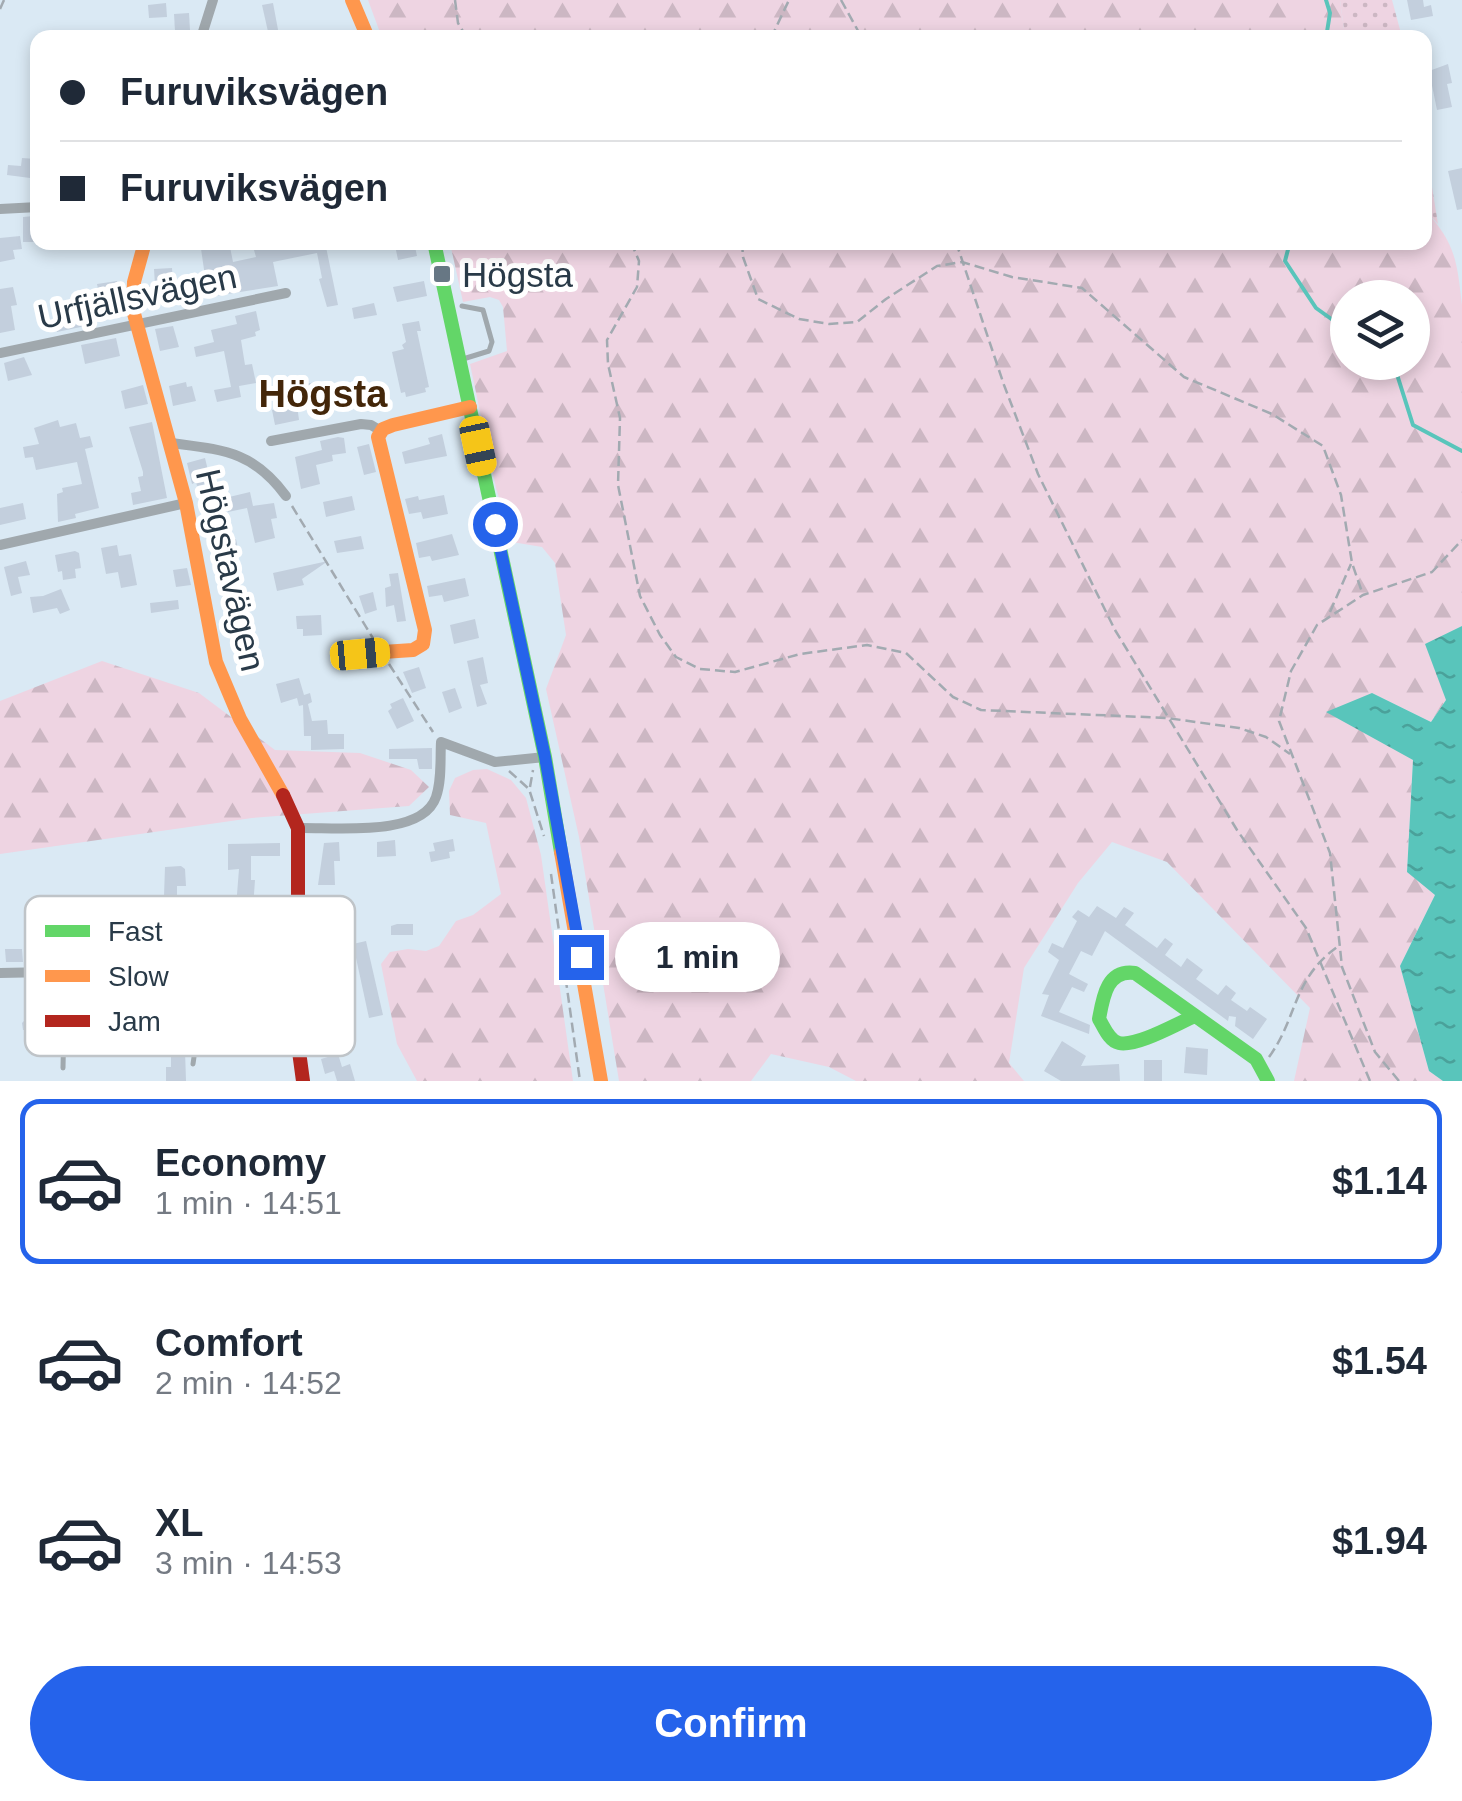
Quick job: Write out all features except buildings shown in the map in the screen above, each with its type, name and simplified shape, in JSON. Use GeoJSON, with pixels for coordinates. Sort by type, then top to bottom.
{"type":"FeatureCollection","features":[{"type":"Feature","properties":{"kind":"street"},"geometry":{"type":"LineString","coordinates":[[204,30],[213,0]]}},
{"type":"Feature","properties":{"kind":"street"},"geometry":{"type":"LineString","coordinates":[[352,0],[365,30]]}},
{"type":"Feature","properties":{"kind":"street"},"geometry":{"type":"LineString","coordinates":[[0,210],[30,208]]}},
{"type":"Feature","properties":{"kind":"street","name":"Högstavägen"},"geometry":{"type":"LineString","coordinates":[[143,250],[132,292],[136,323],[186,503],[216,662],[240,718],[286,798],[298,828],[298,896]]}},
{"type":"Feature","properties":{"kind":"street"},"geometry":{"type":"LineString","coordinates":[[436,250],[601,1081]]}},
{"type":"Feature","properties":{"kind":"street","name":"Urfjällsvägen"},"geometry":{"type":"LineString","coordinates":[[0,352],[286,293]]}},
{"type":"Feature","properties":{"kind":"street"},"geometry":{"type":"LineString","coordinates":[[271,441],[361,424],[381,431],[393,424],[470,407]]}},
{"type":"Feature","properties":{"kind":"street"},"geometry":{"type":"LineString","coordinates":[[338,656],[418,648],[426,634],[379,448],[381,431]]}},
{"type":"Feature","properties":{"kind":"street"},"geometry":{"type":"LineString","coordinates":[[171,443],[254,462],[286,496]]}},
{"type":"Feature","properties":{"kind":"street"},"geometry":{"type":"LineString","coordinates":[[0,545],[186,503]]}},
{"type":"Feature","properties":{"kind":"street"},"geometry":{"type":"LineString","coordinates":[[298,828],[386,826],[420,817],[436,799],[441,742],[495,762],[538,758]]}},
{"type":"Feature","properties":{"kind":"street"},"geometry":{"type":"LineString","coordinates":[[1195,1016],[1127,1044],[1110,1038],[1100,1020],[1112,979],[1124,970],[1135,973],[1195,1016],[1265,1074]]}},
{"type":"Feature","properties":{"kind":"street"},"geometry":{"type":"LineString","coordinates":[[0,973],[25,973]]}},
{"type":"Feature","properties":{"kind":"street","name":"Högstavägen"},"geometry":{"type":"LineString","coordinates":[[299,1056],[302,1081]]}},
{"type":"Feature","properties":{"kind":"lane"},"geometry":{"type":"LineString","coordinates":[[460,360],[489,351],[492,342],[483,310],[462,306]]}},
{"type":"Feature","properties":{"kind":"lane"},"geometry":{"type":"LineString","coordinates":[[63,1056],[63,1068]]}},
{"type":"Feature","properties":{"kind":"lane"},"geometry":{"type":"LineString","coordinates":[[193,1064],[194,1056]]}},
{"type":"Feature","properties":{"kind":"path"},"geometry":{"type":"LineString","coordinates":[[0,9],[4,0]]}},
{"type":"Feature","properties":{"kind":"path"},"geometry":{"type":"LineString","coordinates":[[455,0],[462,30]]}},
{"type":"Feature","properties":{"kind":"path"},"geometry":{"type":"LineString","coordinates":[[775,30],[789,0]]}},
{"type":"Feature","properties":{"kind":"path"},"geometry":{"type":"LineString","coordinates":[[841,0],[858,30]]}},
{"type":"Feature","properties":{"kind":"path"},"geometry":{"type":"LineString","coordinates":[[635,250],[639,261],[637,287],[607,340],[620,418],[618,486],[640,596],[676,657],[700,669],[735,672],[800,654],[868,645],[906,653],[952,697],[981,710],[1167,718],[1239,728],[1266,737],[1290,754]]}},
{"type":"Feature","properties":{"kind":"path"},"geometry":{"type":"LineString","coordinates":[[743,250],[758,299],[799,319],[828,324],[857,322],[886,298],[937,266],[962,262],[1012,276],[1082,288],[1184,378],[1272,414],[1322,446],[1341,495],[1352,563],[1362,595]]}},
{"type":"Feature","properties":{"kind":"path"},"geometry":{"type":"LineString","coordinates":[[958,250],[1038,474],[1115,630],[1237,830],[1293,905],[1335,993],[1370,1081]]}},
{"type":"Feature","properties":{"kind":"path"},"geometry":{"type":"LineString","coordinates":[[286,496],[427,726],[441,742]]}},
{"type":"Feature","properties":{"kind":"path"},"geometry":{"type":"LineString","coordinates":[[1399,1081],[1375,1052],[1342,967],[1330,852],[1279,721],[1291,671],[1316,625],[1362,595],[1432,572],[1462,540]]}},
{"type":"Feature","properties":{"kind":"path"},"geometry":{"type":"LineString","coordinates":[[1328,615],[1352,563]]}},
{"type":"Feature","properties":{"kind":"path"},"geometry":{"type":"LineString","coordinates":[[529,789],[538,758]]}},
{"type":"Feature","properties":{"kind":"path"},"geometry":{"type":"LineString","coordinates":[[495,762],[529,789],[546,844]]}},
{"type":"Feature","properties":{"kind":"path"},"geometry":{"type":"LineString","coordinates":[[549,862],[580,1081]]}},
{"type":"Feature","properties":{"kind":"path"},"geometry":{"type":"LineString","coordinates":[[1265,1074],[1318,962],[1338,946]]}},
{"type":"Feature","properties":{"kind":"green space"},"geometry":{"type":"Polygon","coordinates":[[[368,0],[1340,0],[1344,30],[379,30],[368,0]]]}},
{"type":"Feature","properties":{"kind":"green space"},"geometry":{"type":"Polygon","coordinates":[[[1340,0],[1392,0],[1400,30],[1344,30],[1340,0]]]}},
{"type":"Feature","properties":{"kind":"green space"},"geometry":{"type":"Polygon","coordinates":[[[1432,187],[1438,224],[1432,218],[1432,187]]]}},
{"type":"Feature","properties":{"kind":"green space"},"geometry":{"type":"Polygon","coordinates":[[[1432,219],[1453,254],[1462,305],[1462,626],[1426,644],[1446,700],[1431,722],[1372,693],[1413,760],[1407,871],[1435,895],[1400,966],[1429,1071],[1443,1081],[1294,1081],[1310,1008],[1167,862],[1112,842],[1078,883],[1024,968],[1009,1063],[1024,1081],[856,1081],[829,1067],[771,1054],[751,1081],[619,1081],[579,837],[546,689],[566,635],[555,563],[542,547],[512,542],[496,488],[470,364],[507,351],[503,307],[499,300],[490,297],[463,302],[452,250],[1432,250],[1432,219]]]}},
{"type":"Feature","properties":{"kind":"green space"},"geometry":{"type":"Polygon","coordinates":[[[102,661],[199,693],[275,750],[360,753],[411,770],[429,787],[409,806],[252,818],[0,854],[0,701],[102,661]]]}},
{"type":"Feature","properties":{"kind":"green space"},"geometry":{"type":"Polygon","coordinates":[[[487,769],[511,780],[526,798],[541,855],[573,1081],[417,1081],[397,1044],[381,964],[390,952],[426,951],[439,946],[456,921],[473,915],[501,894],[486,823],[450,815],[449,791],[455,778],[487,769]]]}},
{"type":"Feature","properties":{"kind":"water"},"geometry":{"type":"Polygon","coordinates":[[[1462,626],[1462,1081],[1443,1081],[1429,1071],[1400,966],[1435,895],[1407,872],[1413,760],[1326,712],[1372,693],[1431,722],[1446,700],[1425,644],[1462,626]]]}},
{"type":"Feature","properties":{"kind":"waterway"},"geometry":{"type":"LineString","coordinates":[[1326,0],[1330,13],[1327,30]]}},
{"type":"Feature","properties":{"kind":"waterway"},"geometry":{"type":"LineString","coordinates":[[1288,250],[1285,261],[1316,308],[1330,318]]}},
{"type":"Feature","properties":{"kind":"waterway"},"geometry":{"type":"LineString","coordinates":[[1399,380],[1413,425],[1462,451]]}},
{"type":"Feature","properties":{"kind":"traffic: fast"},"geometry":{"type":"LineString","coordinates":[[436,250],[545,757],[561,852]]}},
{"type":"Feature","properties":{"kind":"traffic: fast"},"geometry":{"type":"LineString","coordinates":[[1195,1016],[1127,1043],[1112,1040],[1099,1019],[1112,980],[1118,975],[1135,973],[1256,1059],[1268,1081]]}},
{"type":"Feature","properties":{"kind":"traffic: slow"},"geometry":{"type":"LineString","coordinates":[[352,0],[365,30]]}},
{"type":"Feature","properties":{"kind":"traffic: slow"},"geometry":{"type":"LineString","coordinates":[[143,250],[134,282],[133,310],[186,503],[216,662],[240,719],[283,795]]}},
{"type":"Feature","properties":{"kind":"traffic: slow"},"geometry":{"type":"LineString","coordinates":[[338,655],[413,650],[423,644],[425,630],[378,437],[383,429],[393,425],[470,407]]}},
{"type":"Feature","properties":{"kind":"traffic: slow"},"geometry":{"type":"LineString","coordinates":[[561,852],[601,1081]]}},
{"type":"Feature","properties":{"kind":"traffic: jam"},"geometry":{"type":"LineString","coordinates":[[283,795],[298,828],[298,896]]}},
{"type":"Feature","properties":{"kind":"traffic: jam"},"geometry":{"type":"LineString","coordinates":[[300,1056],[303,1081]]}},
{"type":"Feature","properties":{"kind":"place","name":"Högsta"},"geometry":{"type":"Point","coordinates":[442,274]}},
{"type":"Feature","properties":{"kind":"district","name":"Högsta"},"geometry":{"type":"Point","coordinates":[323,394]}},
{"type":"Feature","properties":{"kind":"route"},"geometry":{"type":"LineString","coordinates":[[495,524],[545,757],[581,957]]}}]}
